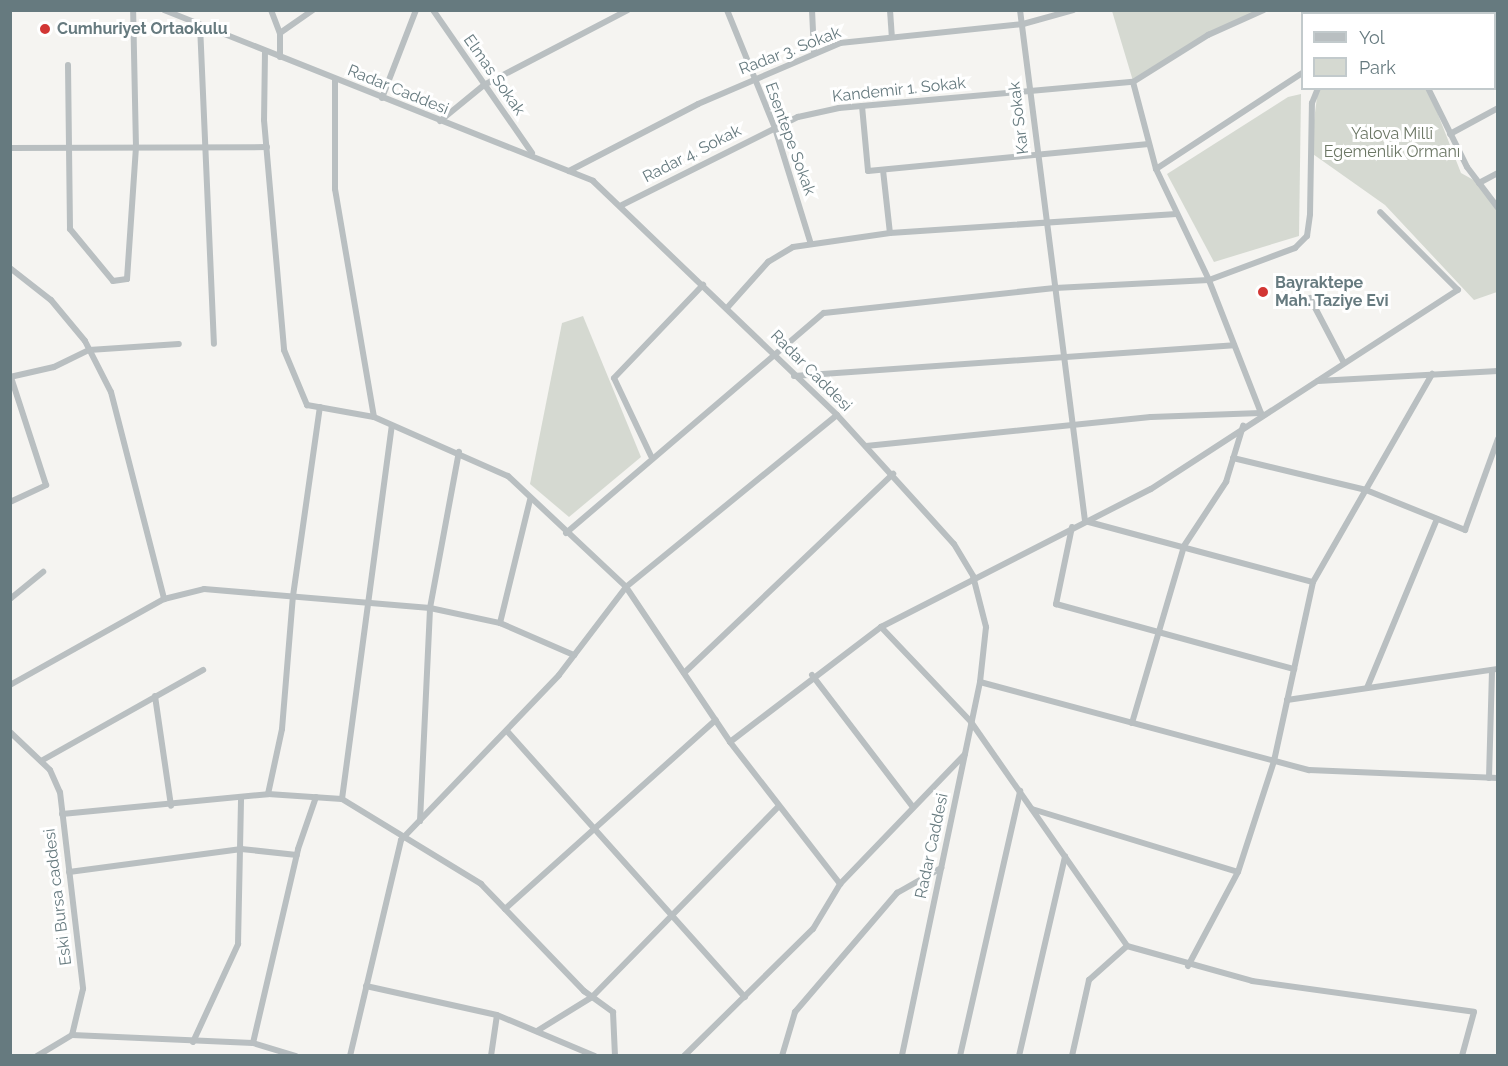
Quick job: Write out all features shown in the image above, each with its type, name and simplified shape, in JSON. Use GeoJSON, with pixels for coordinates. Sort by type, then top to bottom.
{"type":"FeatureCollection","features":[{"type":"Feature","properties":{"kind":"street"},"geometry":{"type":"LineString","coordinates":[[68,64],[70,229],[113,281],[127,279],[136,148],[133,10]]}},
{"type":"Feature","properties":{"kind":"street","name":"Radar Caddesi"},"geometry":{"type":"LineString","coordinates":[[164,10],[440,121],[532,154],[593,181],[622,205],[776,354],[794,376],[837,415],[893,474],[954,544],[973,576],[986,627],[980,682],[902,1056]]}},
{"type":"Feature","properties":{"kind":"street"},"geometry":{"type":"LineString","coordinates":[[271,10],[280,33],[280,57]]}},
{"type":"Feature","properties":{"kind":"street"},"geometry":{"type":"LineString","coordinates":[[280,33],[313,10]]}},
{"type":"Feature","properties":{"kind":"street"},"geometry":{"type":"LineString","coordinates":[[382,98],[416,10]]}},
{"type":"Feature","properties":{"kind":"street","name":"Elmas Sokak"},"geometry":{"type":"LineString","coordinates":[[433,10],[532,154]]}},
{"type":"Feature","properties":{"kind":"street"},"geometry":{"type":"LineString","coordinates":[[440,121],[484,85],[615,13],[628,10]]}},
{"type":"Feature","properties":{"kind":"street","name":"Esentepe Sokak"},"geometry":{"type":"LineString","coordinates":[[727,10],[775,128],[811,244]]}},
{"type":"Feature","properties":{"kind":"street"},"geometry":{"type":"LineString","coordinates":[[812,10],[814,53]]}},
{"type":"Feature","properties":{"kind":"street"},"geometry":{"type":"LineString","coordinates":[[890,10],[891,37]]}},
{"type":"Feature","properties":{"kind":"street","name":"Kar Sokak"},"geometry":{"type":"LineString","coordinates":[[1020,10],[1045,222],[1085,521]]}},
{"type":"Feature","properties":{"kind":"street","name":"Radar 3. Sokak"},"geometry":{"type":"LineString","coordinates":[[569,171],[753,78],[840,44],[1023,24],[1073,10]]}},
{"type":"Feature","properties":{"kind":"street"},"geometry":{"type":"LineString","coordinates":[[1261,413],[1209,280],[1156,169],[1133,81],[1208,34],[1264,10]]}},
{"type":"Feature","properties":{"kind":"street"},"geometry":{"type":"LineString","coordinates":[[200,25],[202,144],[214,344]]}},
{"type":"Feature","properties":{"kind":"street"},"geometry":{"type":"LineString","coordinates":[[265,51],[267,147],[284,350],[307,405],[374,417],[459,452],[508,476],[626,587],[730,742],[778,807],[840,884]]}},
{"type":"Feature","properties":{"kind":"street"},"geometry":{"type":"LineString","coordinates":[[1156,169],[1301,74]]}},
{"type":"Feature","properties":{"kind":"street"},"geometry":{"type":"LineString","coordinates":[[334,79],[335,189],[374,417]]}},
{"type":"Feature","properties":{"kind":"street","name":"Kandemir 1. Sokak"},"geometry":{"type":"LineString","coordinates":[[775,128],[798,117],[862,106],[1133,81]]}},
{"type":"Feature","properties":{"kind":"street"},"geometry":{"type":"LineString","coordinates":[[566,533],[651,456],[688,432],[824,313],[1055,288],[1209,280],[1295,248],[1307,236],[1312,103],[1317,90]]}},
{"type":"Feature","properties":{"kind":"street"},"geometry":{"type":"LineString","coordinates":[[1429,90],[1450,134],[1497,208]]}},
{"type":"Feature","properties":{"kind":"street"},"geometry":{"type":"LineString","coordinates":[[862,106],[868,171],[1149,144]]}},
{"type":"Feature","properties":{"kind":"street"},"geometry":{"type":"LineString","coordinates":[[1450,134],[1497,108]]}},
{"type":"Feature","properties":{"kind":"street","name":"Radar 4. Sokak"},"geometry":{"type":"LineString","coordinates":[[622,205],[775,128]]}},
{"type":"Feature","properties":{"kind":"street"},"geometry":{"type":"LineString","coordinates":[[10,148],[136,148],[202,144],[267,147]]}},
{"type":"Feature","properties":{"kind":"street"},"geometry":{"type":"LineString","coordinates":[[883,170],[890,233]]}},
{"type":"Feature","properties":{"kind":"street"},"geometry":{"type":"LineString","coordinates":[[1479,183],[1497,173]]}},
{"type":"Feature","properties":{"kind":"street"},"geometry":{"type":"LineString","coordinates":[[730,742],[812,675],[881,627],[973,576],[1150,489],[1261,413],[1316,382],[1458,290],[1380,212]]}},
{"type":"Feature","properties":{"kind":"street"},"geometry":{"type":"LineString","coordinates":[[727,308],[768,262],[793,247],[890,233],[1176,214]]}},
{"type":"Feature","properties":{"kind":"street"},"geometry":{"type":"LineString","coordinates":[[10,268],[51,300],[89,350],[111,392],[165,599]]}},
{"type":"Feature","properties":{"kind":"street"},"geometry":{"type":"LineString","coordinates":[[651,456],[614,378],[703,285]]}},
{"type":"Feature","properties":{"kind":"street"},"geometry":{"type":"LineString","coordinates":[[1311,298],[1344,363]]}},
{"type":"Feature","properties":{"kind":"street"},"geometry":{"type":"LineString","coordinates":[[10,502],[46,485],[11,377],[54,367],[89,350],[179,344]]}},
{"type":"Feature","properties":{"kind":"street"},"geometry":{"type":"LineString","coordinates":[[794,376],[1064,360],[1234,345]]}},
{"type":"Feature","properties":{"kind":"street"},"geometry":{"type":"LineString","coordinates":[[1316,382],[1497,371]]}},
{"type":"Feature","properties":{"kind":"street"},"geometry":{"type":"LineString","coordinates":[[1188,966],[1238,872],[1274,761],[1313,582],[1432,374]]}},
{"type":"Feature","properties":{"kind":"street"},"geometry":{"type":"LineString","coordinates":[[267,794],[282,729],[292,596],[320,407]]}},
{"type":"Feature","properties":{"kind":"street"},"geometry":{"type":"LineString","coordinates":[[866,446],[1072,424],[1261,413]]}},
{"type":"Feature","properties":{"kind":"street"},"geometry":{"type":"LineString","coordinates":[[350,1056],[401,840],[507,731],[574,655],[626,587],[837,415]]}},
{"type":"Feature","properties":{"kind":"street"},"geometry":{"type":"LineString","coordinates":[[342,799],[392,426]]}},
{"type":"Feature","properties":{"kind":"street"},"geometry":{"type":"LineString","coordinates":[[1132,723],[1184,546],[1226,482],[1243,426]]}},
{"type":"Feature","properties":{"kind":"street"},"geometry":{"type":"LineString","coordinates":[[1233,458],[1366,490],[1464,530],[1497,440]]}},
{"type":"Feature","properties":{"kind":"street"},"geometry":{"type":"LineString","coordinates":[[420,822],[430,608],[459,452]]}},
{"type":"Feature","properties":{"kind":"street"},"geometry":{"type":"LineString","coordinates":[[684,673],[893,474]]}},
{"type":"Feature","properties":{"kind":"street"},"geometry":{"type":"LineString","coordinates":[[500,623],[531,500]]}},
{"type":"Feature","properties":{"kind":"street"},"geometry":{"type":"LineString","coordinates":[[1367,688],[1437,519]]}},
{"type":"Feature","properties":{"kind":"street"},"geometry":{"type":"LineString","coordinates":[[1085,521],[1313,582]]}},
{"type":"Feature","properties":{"kind":"street"},"geometry":{"type":"LineString","coordinates":[[1072,527],[1056,604],[1160,630],[1294,669]]}},
{"type":"Feature","properties":{"kind":"street"},"geometry":{"type":"LineString","coordinates":[[10,599],[43,572]]}},
{"type":"Feature","properties":{"kind":"street"},"geometry":{"type":"LineString","coordinates":[[10,685],[165,599],[204,589],[430,608],[500,623],[574,655]]}},
{"type":"Feature","properties":{"kind":"street"},"geometry":{"type":"LineString","coordinates":[[881,627],[972,722],[1128,946],[1188,966],[1252,981],[1474,1012],[1462,1056]]}},
{"type":"Feature","properties":{"kind":"street"},"geometry":{"type":"LineString","coordinates":[[41,760],[203,670]]}},
{"type":"Feature","properties":{"kind":"street"},"geometry":{"type":"LineString","coordinates":[[1287,700],[1495,670],[1489,778]]}},
{"type":"Feature","properties":{"kind":"street"},"geometry":{"type":"LineString","coordinates":[[812,675],[912,806]]}},
{"type":"Feature","properties":{"kind":"street"},"geometry":{"type":"LineString","coordinates":[[980,682],[1274,761],[1341,773],[1497,778]]}},
{"type":"Feature","properties":{"kind":"street"},"geometry":{"type":"LineString","coordinates":[[155,696],[171,806]]}},
{"type":"Feature","properties":{"kind":"street"},"geometry":{"type":"LineString","coordinates":[[505,909],[716,720]]}},
{"type":"Feature","properties":{"kind":"street"},"geometry":{"type":"LineString","coordinates":[[507,731],[669,918],[745,997]]}},
{"type":"Feature","properties":{"kind":"street","name":"Eski Bursa caddesi"},"geometry":{"type":"LineString","coordinates":[[12,736],[41,760],[60,792],[82,990],[72,1035]]}},
{"type":"Feature","properties":{"kind":"street"},"geometry":{"type":"LineString","coordinates":[[684,1056],[813,929],[840,884],[965,753]]}},
{"type":"Feature","properties":{"kind":"street"},"geometry":{"type":"LineString","coordinates":[[960,1056],[1020,791]]}},
{"type":"Feature","properties":{"kind":"street"},"geometry":{"type":"LineString","coordinates":[[63,814],[120,805],[171,806],[267,794],[342,799],[401,840],[481,884],[592,997],[613,1012],[615,1056]]}},
{"type":"Feature","properties":{"kind":"street"},"geometry":{"type":"LineString","coordinates":[[193,1042],[238,944],[241,797]]}},
{"type":"Feature","properties":{"kind":"street"},"geometry":{"type":"LineString","coordinates":[[253,1043],[297,855],[316,797]]}},
{"type":"Feature","properties":{"kind":"street"},"geometry":{"type":"LineString","coordinates":[[537,1031],[592,997],[778,807]]}},
{"type":"Feature","properties":{"kind":"street"},"geometry":{"type":"LineString","coordinates":[[1032,809],[1238,872]]}},
{"type":"Feature","properties":{"kind":"street"},"geometry":{"type":"LineString","coordinates":[[69,872],[241,849],[297,855]]}},
{"type":"Feature","properties":{"kind":"street"},"geometry":{"type":"LineString","coordinates":[[1019,1056],[1065,856]]}},
{"type":"Feature","properties":{"kind":"street"},"geometry":{"type":"LineString","coordinates":[[782,1056],[795,1012],[897,893],[941,867]]}},
{"type":"Feature","properties":{"kind":"street"},"geometry":{"type":"LineString","coordinates":[[1072,1056],[1089,980],[1128,946]]}},
{"type":"Feature","properties":{"kind":"street"},"geometry":{"type":"LineString","coordinates":[[366,986],[497,1015],[596,1056]]}},
{"type":"Feature","properties":{"kind":"street"},"geometry":{"type":"LineString","coordinates":[[491,1056],[497,1015]]}},
{"type":"Feature","properties":{"kind":"street"},"geometry":{"type":"LineString","coordinates":[[38,1056],[72,1035],[253,1043],[296,1056]]}},
{"type":"Feature","properties":{"kind":"green space"},"geometry":{"type":"Polygon","coordinates":[[[1432,10],[1433,12],[1371,12],[1309,11],[1432,10]]]}},
{"type":"Feature","properties":{"kind":"green space"},"geometry":{"type":"Polygon","coordinates":[[[1112,11],[1264,11],[1208,35],[1133,81],[1112,11]]]}},
{"type":"Feature","properties":{"kind":"green space","name":"Yalova Millî Egemenlik Ormanı"},"geometry":{"type":"Polygon","coordinates":[[[1318,90],[1428,90],[1461,173],[1479,183],[1497,208],[1497,292],[1474,300],[1385,205],[1310,152],[1318,90]]]}},
{"type":"Feature","properties":{"kind":"green space"},"geometry":{"type":"Polygon","coordinates":[[[1301,94],[1299,236],[1214,262],[1167,174],[1288,97],[1301,94]]]}},
{"type":"Feature","properties":{"kind":"green space"},"geometry":{"type":"Polygon","coordinates":[[[583,316],[641,457],[569,517],[530,484],[562,323],[583,316]]]}},
{"type":"Feature","properties":{"kind":"place","name":"Cumhuriyet Ortaokulu"},"geometry":{"type":"Point","coordinates":[45,29]}},
{"type":"Feature","properties":{"kind":"place","name":"Bayraktepe Mah. Taziye Evi"},"geometry":{"type":"Point","coordinates":[1263,292]}}]}
